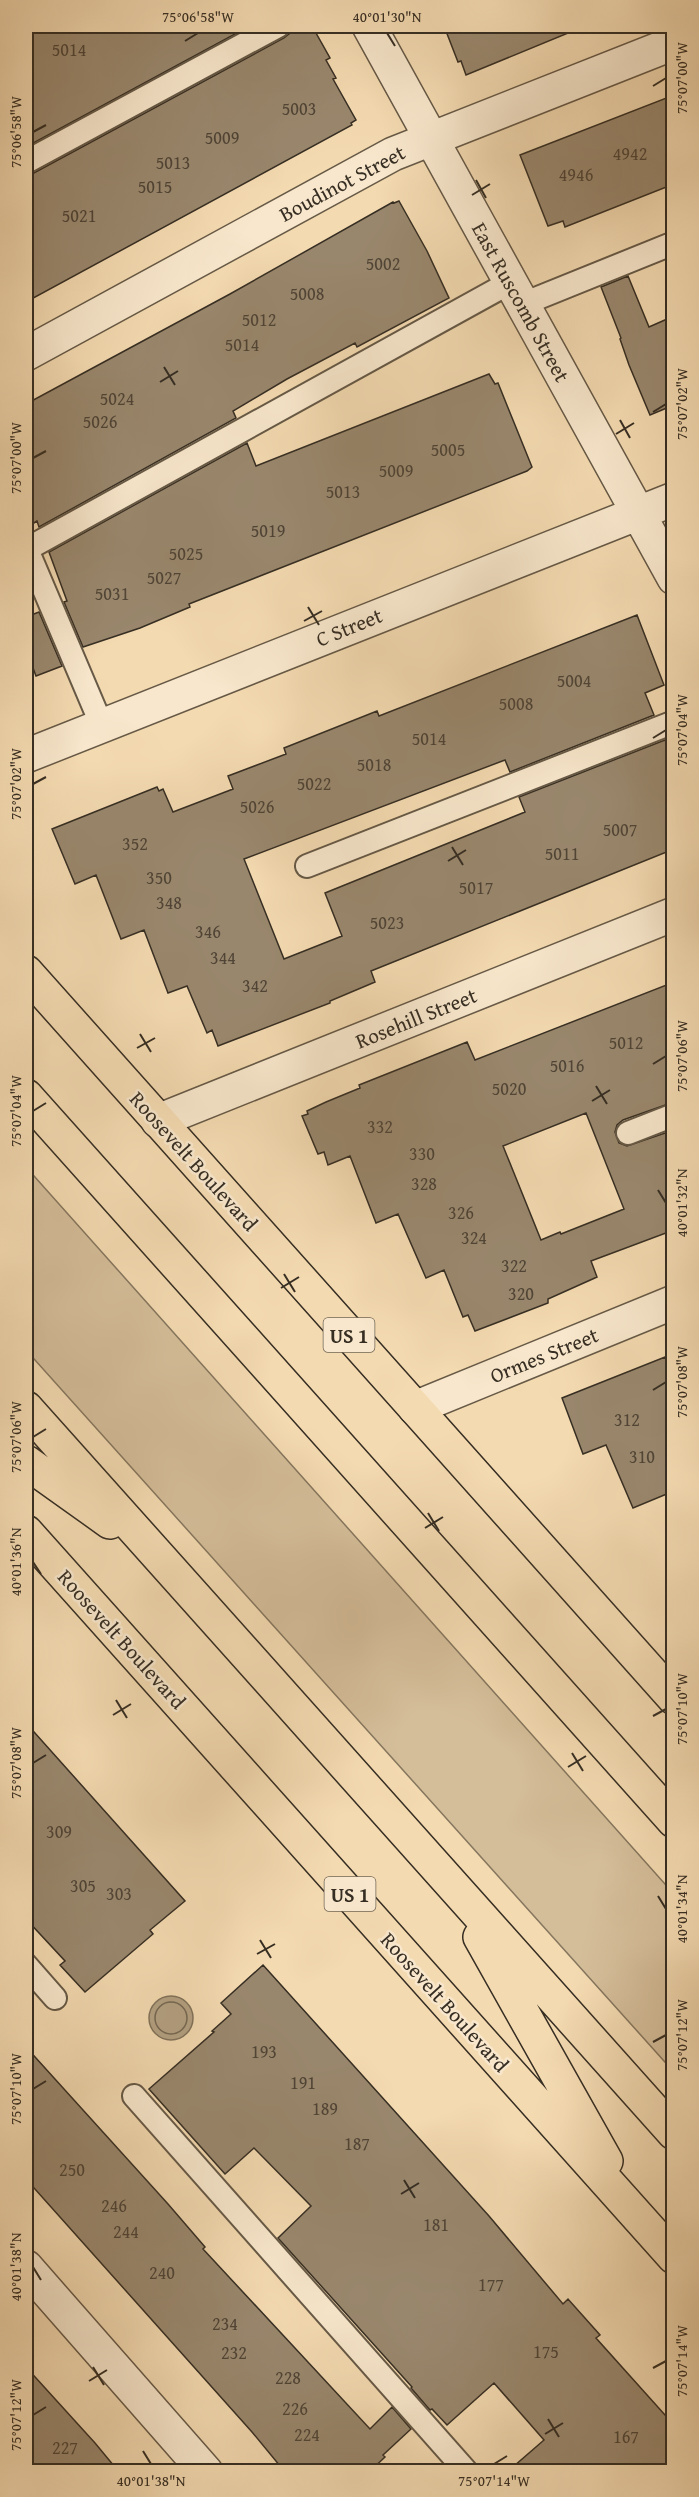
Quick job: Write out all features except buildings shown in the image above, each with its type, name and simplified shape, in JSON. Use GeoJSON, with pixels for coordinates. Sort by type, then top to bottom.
{"type":"FeatureCollection","features":[{"type":"Feature","properties":{"kind":"highway","name":"Roosevelt Boulevard"},"geometry":{"type":"LineString","coordinates":[[26,972],[674,1698]]}},
{"type":"Feature","properties":{"kind":"highway"},"geometry":{"type":"LineString","coordinates":[[26,1096],[674,1821]]}},
{"type":"Feature","properties":{"kind":"highway"},"geometry":{"type":"LineString","coordinates":[[26,1408],[674,2133]]}},
{"type":"Feature","properties":{"kind":"highway"},"geometry":{"type":"LineString","coordinates":[[26,1462],[158,1556]]}},
{"type":"Feature","properties":{"kind":"highway","name":"Roosevelt Boulevard"},"geometry":{"type":"LineString","coordinates":[[26,1532],[674,2257]]}},
{"type":"Feature","properties":{"kind":"highway"},"geometry":{"type":"LineString","coordinates":[[450,1883],[636,2216]]}},
{"type":"Feature","properties":{"kind":"street","name":"East Ruscomb Street"},"geometry":{"type":"LineString","coordinates":[[369,26],[674,578]]}},
{"type":"Feature","properties":{"kind":"street","name":"Boudinot Street"},"geometry":{"type":"LineString","coordinates":[[26,354],[393,154],[674,43]]}},
{"type":"Feature","properties":{"kind":"street","name":"C Street"},"geometry":{"type":"LineString","coordinates":[[26,756],[674,499]]}},
{"type":"Feature","properties":{"kind":"street","name":"Rosehill Street"},"geometry":{"type":"LineString","coordinates":[[158,1121],[674,914]]}},
{"type":"Feature","properties":{"kind":"street","name":"Ormes Street"},"geometry":{"type":"LineString","coordinates":[[415,1408],[674,1302]]}},
{"type":"Feature","properties":{"kind":"street"},"geometry":{"type":"LineString","coordinates":[[26,2266],[206,2472]]}},
{"type":"Feature","properties":{"kind":"lane"},"geometry":{"type":"LineString","coordinates":[[26,162],[278,26]]}},
{"type":"Feature","properties":{"kind":"lane"},"geometry":{"type":"LineString","coordinates":[[102,726],[26,548],[517,293],[674,243]]}},
{"type":"Feature","properties":{"kind":"lane"},"geometry":{"type":"LineString","coordinates":[[307,866],[674,722]]}},
{"type":"Feature","properties":{"kind":"lane"},"geometry":{"type":"LineString","coordinates":[[627,1133],[674,1115]]}},
{"type":"Feature","properties":{"kind":"lane"},"geometry":{"type":"LineString","coordinates":[[26,1965],[55,1998]]}},
{"type":"Feature","properties":{"kind":"lane"},"geometry":{"type":"LineString","coordinates":[[134,2096],[467,2472]]}},
{"type":"Feature","properties":{"kind":"shaded area"},"geometry":{"type":"Polygon","coordinates":[[[26,1167],[673,1893],[673,2071],[26,1350],[26,1167]]]}},
{"type":"Feature","properties":{"kind":"water"},"geometry":{"type":"Polygon","coordinates":[[[171,1996],[186,2003],[193,2018],[186,2033],[171,2040],[156,2033],[149,2018],[156,2003],[171,1996]]]}}]}
